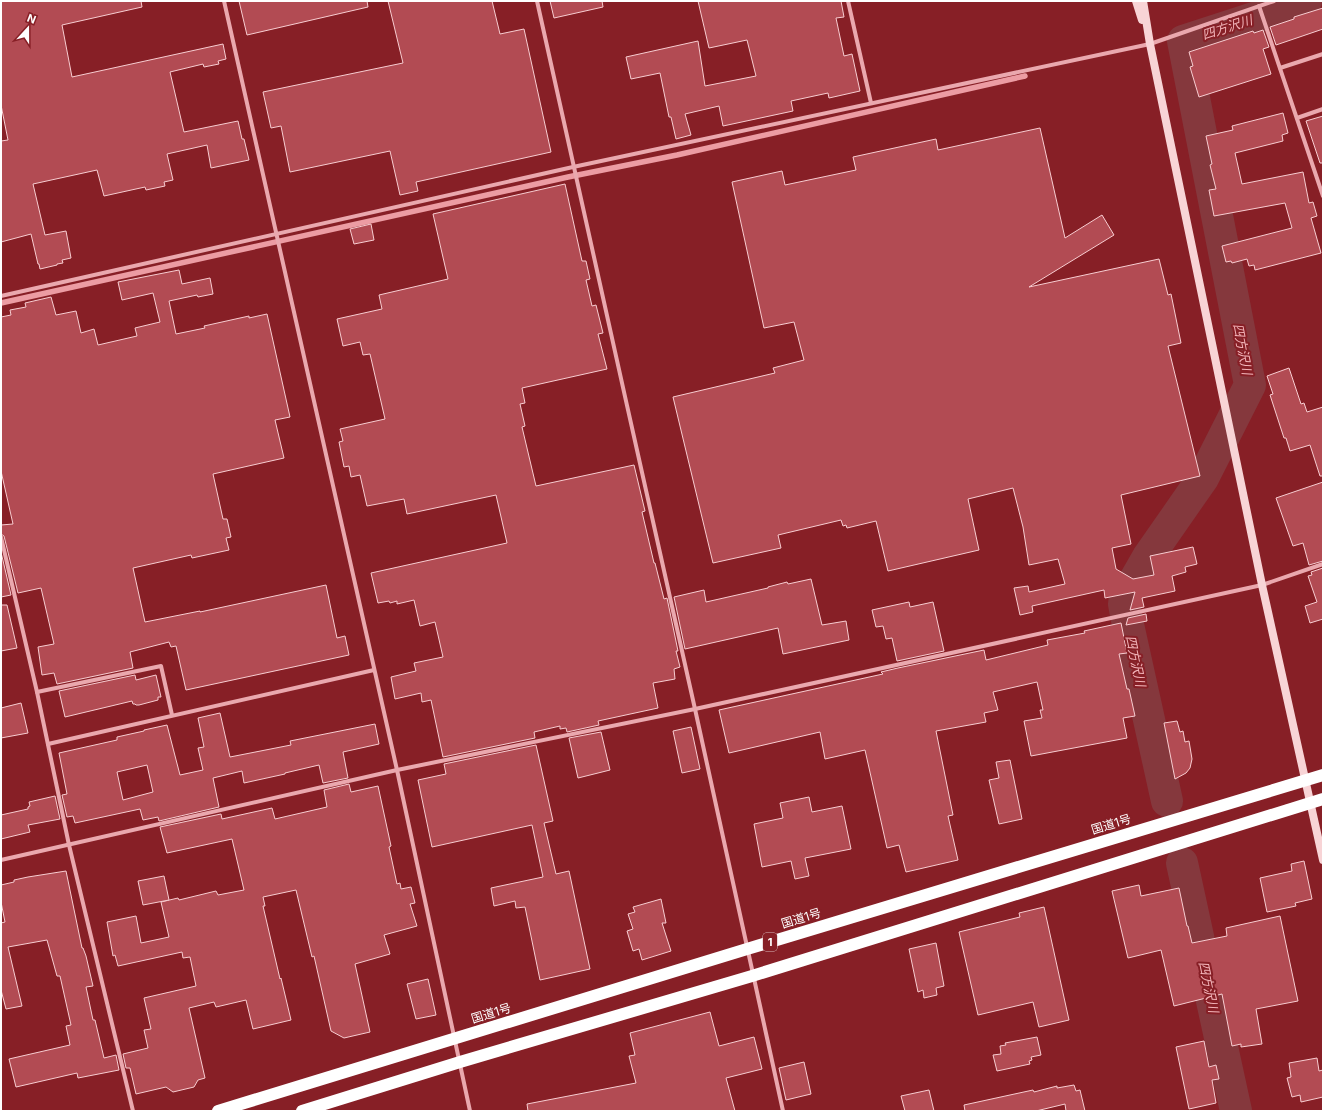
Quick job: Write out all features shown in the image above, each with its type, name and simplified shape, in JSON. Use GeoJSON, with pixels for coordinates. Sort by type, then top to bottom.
{"type":"FeatureCollection","features":[{"type":"Feature","properties":{"kind":"highway","name":"国道1号"},"geometry":{"type":"LineString","coordinates":[[218,1111],[1323,775]]}},
{"type":"Feature","properties":{"kind":"highway","name":"1"},"geometry":{"type":"LineString","coordinates":[[302,1111],[460,1062],[752,976],[1323,799]]}},
{"type":"Feature","properties":{"kind":"street"},"geometry":{"type":"LineString","coordinates":[[224,1],[397,770],[470,1111]]}},
{"type":"Feature","properties":{"kind":"street"},"geometry":{"type":"LineString","coordinates":[[537,1],[783,1111]]}},
{"type":"Feature","properties":{"kind":"street"},"geometry":{"type":"LineString","coordinates":[[848,1],[871,103]]}},
{"type":"Feature","properties":{"kind":"street"},"geometry":{"type":"LineString","coordinates":[[1136,1],[1150,44]]}},
{"type":"Feature","properties":{"kind":"street"},"geometry":{"type":"LineString","coordinates":[[1143,1],[1150,44],[1262,585],[1323,860]]}},
{"type":"Feature","properties":{"kind":"street"},"geometry":{"type":"LineString","coordinates":[[1,296],[573,167],[1150,44],[1274,1]]}},
{"type":"Feature","properties":{"kind":"street"},"geometry":{"type":"LineString","coordinates":[[1259,6],[1323,196]]}},
{"type":"Feature","properties":{"kind":"street"},"geometry":{"type":"LineString","coordinates":[[1280,68],[1323,54]]}},
{"type":"Feature","properties":{"kind":"street"},"geometry":{"type":"LineString","coordinates":[[1297,118],[1323,109]]}},
{"type":"Feature","properties":{"kind":"street"},"geometry":{"type":"LineString","coordinates":[[1,537],[37,692],[69,845],[133,1111]]}},
{"type":"Feature","properties":{"kind":"street"},"geometry":{"type":"LineString","coordinates":[[1,860],[397,770],[695,709],[1262,585],[1323,564]]}},
{"type":"Feature","properties":{"kind":"street"},"geometry":{"type":"LineString","coordinates":[[37,692],[161,666],[172,715]]}},
{"type":"Feature","properties":{"kind":"street"},"geometry":{"type":"LineString","coordinates":[[48,744],[374,670]]}},
{"type":"Feature","properties":{"kind":"building"},"geometry":{"type":"Polygon","coordinates":[[[1,1],[141,1],[142,7],[62,25],[72,77],[223,44],[226,59],[218,61],[219,64],[204,67],[203,64],[170,72],[184,132],[238,121],[249,160],[211,168],[207,145],[167,154],[173,180],[164,182],[165,186],[146,190],[145,187],[104,196],[97,170],[33,184],[45,235],[66,231],[71,258],[62,260],[63,263],[40,269],[31,234],[1,242],[1,141],[8,140],[1,105],[1,1]]]}},
{"type":"Feature","properties":{"kind":"building"},"geometry":{"type":"Polygon","coordinates":[[[239,1],[367,1],[368,7],[247,35],[239,1]]]}},
{"type":"Feature","properties":{"kind":"building"},"geometry":{"type":"Polygon","coordinates":[[[388,1],[492,1],[500,34],[524,29],[551,152],[416,182],[418,191],[400,195],[390,151],[290,172],[281,126],[271,128],[263,92],[403,63],[388,1]]]}},
{"type":"Feature","properties":{"kind":"building"},"geometry":{"type":"Polygon","coordinates":[[[550,1],[602,1],[603,7],[554,18],[550,1]]]}},
{"type":"Feature","properties":{"kind":"building"},"geometry":{"type":"Polygon","coordinates":[[[698,1],[841,1],[844,17],[836,18],[844,56],[852,54],[860,91],[829,98],[828,93],[791,101],[793,111],[723,126],[719,106],[685,114],[691,135],[676,139],[671,117],[669,117],[660,73],[631,79],[626,57],[698,41],[705,86],[756,76],[747,40],[709,48],[698,1]]]}},
{"type":"Feature","properties":{"kind":"building"},"geometry":{"type":"Polygon","coordinates":[[[1323,8],[1323,29],[1276,45],[1270,27],[1294,19],[1294,17],[1323,8]]]}},
{"type":"Feature","properties":{"kind":"building"},"geometry":{"type":"Polygon","coordinates":[[[1263,30],[1269,47],[1263,49],[1271,74],[1199,97],[1190,67],[1193,66],[1189,52],[1253,31],[1254,33],[1263,30]]]}},
{"type":"Feature","properties":{"kind":"building"},"geometry":{"type":"Polygon","coordinates":[[[1283,113],[1288,133],[1282,135],[1283,141],[1235,153],[1242,184],[1303,172],[1309,203],[1313,202],[1317,216],[1311,218],[1321,253],[1255,270],[1254,265],[1249,266],[1247,259],[1232,263],[1231,261],[1226,262],[1222,246],[1292,228],[1285,203],[1214,216],[1209,190],[1216,189],[1210,165],[1212,164],[1206,136],[1233,130],[1232,126],[1283,113]]]}},
{"type":"Feature","properties":{"kind":"building"},"geometry":{"type":"Polygon","coordinates":[[[1323,116],[1323,163],[1320,163],[1306,121],[1323,116]]]}},
{"type":"Feature","properties":{"kind":"building"},"geometry":{"type":"Polygon","coordinates":[[[1040,128],[1065,238],[1102,215],[1114,235],[1029,287],[1159,259],[1168,295],[1171,294],[1181,343],[1168,346],[1200,476],[1121,495],[1131,544],[1112,548],[1116,569],[1133,579],[1154,575],[1150,556],[1193,547],[1197,564],[1185,567],[1186,572],[1172,576],[1175,591],[1142,598],[1144,607],[1130,610],[1135,592],[1105,598],[1104,590],[1032,606],[1033,612],[1020,615],[1014,588],[1028,586],[1029,592],[1065,584],[1058,559],[1029,565],[1023,527],[1013,488],[968,499],[979,550],[888,571],[876,521],[847,528],[846,525],[843,526],[841,520],[778,535],[781,548],[713,563],[673,397],[775,373],[773,368],[804,360],[794,322],[764,328],[732,182],[782,171],[785,185],[856,170],[853,157],[936,139],[938,150],[1040,128]]]}},
{"type":"Feature","properties":{"kind":"building"},"geometry":{"type":"Polygon","coordinates":[[[565,184],[582,261],[586,261],[590,279],[586,280],[592,306],[596,305],[603,333],[598,334],[607,369],[522,388],[525,403],[520,404],[525,426],[522,427],[536,486],[634,465],[645,511],[642,512],[654,563],[664,599],[667,598],[680,667],[674,669],[675,679],[653,683],[658,708],[598,721],[599,725],[567,732],[566,728],[560,729],[560,726],[534,732],[535,738],[443,757],[431,700],[422,702],[421,693],[395,699],[391,677],[416,671],[414,663],[443,657],[435,622],[420,626],[414,600],[397,604],[397,601],[390,603],[389,601],[378,603],[371,573],[507,543],[496,495],[407,514],[404,499],[367,506],[360,475],[351,477],[349,466],[344,467],[339,442],[343,441],[340,429],[385,419],[370,354],[363,355],[360,342],[343,346],[337,319],[382,309],[379,295],[448,279],[433,214],[565,184]]]}},
{"type":"Feature","properties":{"kind":"building"},"geometry":{"type":"Polygon","coordinates":[[[371,224],[374,240],[354,244],[350,229],[371,224]]]}},
{"type":"Feature","properties":{"kind":"building"},"geometry":{"type":"Polygon","coordinates":[[[179,270],[182,284],[210,278],[213,294],[198,297],[197,295],[169,301],[176,334],[249,316],[249,318],[267,314],[290,417],[275,420],[284,458],[213,474],[223,519],[227,519],[231,537],[226,538],[229,550],[192,558],[191,555],[133,568],[145,622],[200,612],[326,585],[337,638],[345,636],[349,655],[186,690],[176,646],[171,647],[169,642],[130,652],[133,668],[57,684],[54,673],[42,675],[38,647],[54,644],[41,588],[18,593],[4,536],[1,534],[1,525],[13,524],[1,471],[1,317],[11,315],[10,310],[26,307],[25,303],[51,297],[56,315],[76,311],[81,333],[94,329],[98,345],[137,336],[135,328],[160,322],[153,293],[122,300],[118,282],[179,270]]]}},
{"type":"Feature","properties":{"kind":"building"},"geometry":{"type":"Polygon","coordinates":[[[1289,368],[1301,404],[1304,403],[1307,412],[1323,407],[1323,476],[1320,476],[1310,445],[1290,451],[1286,438],[1284,438],[1270,395],[1273,394],[1267,376],[1289,368]]]}},
{"type":"Feature","properties":{"kind":"building"},"geometry":{"type":"Polygon","coordinates":[[[1323,482],[1323,561],[1309,565],[1303,543],[1293,546],[1276,498],[1323,482]]]}},
{"type":"Feature","properties":{"kind":"building"},"geometry":{"type":"Polygon","coordinates":[[[1,552],[11,595],[1,597],[1,552]]]}},
{"type":"Feature","properties":{"kind":"building"},"geometry":{"type":"Polygon","coordinates":[[[1323,568],[1323,619],[1310,623],[1305,606],[1317,602],[1308,576],[1312,575],[1311,572],[1323,568]]]}},
{"type":"Feature","properties":{"kind":"building"},"geometry":{"type":"Polygon","coordinates":[[[811,579],[822,625],[846,621],[849,640],[783,654],[778,628],[685,649],[674,597],[704,590],[706,602],[768,588],[787,582],[788,584],[811,579]]]}},
{"type":"Feature","properties":{"kind":"building"},"geometry":{"type":"Polygon","coordinates":[[[909,602],[910,607],[933,602],[944,651],[897,661],[892,638],[886,639],[883,626],[876,627],[872,610],[909,602]]]}},
{"type":"Feature","properties":{"kind":"building"},"geometry":{"type":"Polygon","coordinates":[[[1,605],[7,605],[17,648],[1,651],[1,605]]]}},
{"type":"Feature","properties":{"kind":"building"},"geometry":{"type":"Polygon","coordinates":[[[1146,614],[1147,621],[1126,625],[1128,618],[1146,614]]]}},
{"type":"Feature","properties":{"kind":"building"},"geometry":{"type":"Polygon","coordinates":[[[1121,623],[1127,653],[1119,654],[1135,716],[1123,718],[1127,738],[1031,756],[1024,721],[1042,718],[1040,710],[1043,710],[1037,682],[993,692],[998,710],[984,713],[986,722],[936,731],[953,815],[948,816],[958,860],[906,872],[899,845],[887,848],[865,750],[825,759],[820,732],[729,753],[719,710],[883,674],[881,672],[898,668],[984,650],[986,660],[1048,645],[1047,640],[1085,633],[1084,631],[1121,623]]]}},
{"type":"Feature","properties":{"kind":"building"},"geometry":{"type":"Polygon","coordinates":[[[135,675],[136,680],[156,675],[161,697],[158,697],[158,700],[139,705],[133,704],[132,701],[65,717],[59,691],[135,675]]]}},
{"type":"Feature","properties":{"kind":"building"},"geometry":{"type":"Polygon","coordinates":[[[21,703],[28,733],[1,738],[1,708],[21,703]]]}},
{"type":"Feature","properties":{"kind":"building"},"geometry":{"type":"Polygon","coordinates":[[[220,713],[230,757],[291,745],[290,741],[375,724],[379,744],[343,752],[348,778],[323,783],[319,765],[244,783],[242,771],[213,778],[219,807],[159,821],[158,817],[143,820],[140,809],[75,823],[73,816],[67,817],[62,795],[67,794],[59,753],[117,740],[117,737],[167,725],[180,775],[203,770],[198,748],[204,747],[198,718],[220,713]],[[147,765],[117,772],[123,800],[153,792],[147,765]]]}},
{"type":"Feature","properties":{"kind":"building"},"geometry":{"type":"Polygon","coordinates":[[[1177,721],[1180,732],[1183,731],[1185,742],[1189,741],[1192,759],[1190,768],[1186,773],[1175,779],[1164,723],[1177,721]]]}},
{"type":"Feature","properties":{"kind":"building"},"geometry":{"type":"Polygon","coordinates":[[[691,727],[700,769],[682,773],[673,731],[691,727]]]}},
{"type":"Feature","properties":{"kind":"building"},"geometry":{"type":"Polygon","coordinates":[[[601,732],[610,770],[578,778],[569,738],[601,732]]]}},
{"type":"Feature","properties":{"kind":"building"},"geometry":{"type":"Polygon","coordinates":[[[536,745],[553,821],[544,823],[556,874],[569,871],[590,969],[540,980],[525,907],[516,908],[515,901],[494,906],[491,888],[543,877],[532,825],[432,847],[418,780],[446,774],[444,764],[536,745]]]}},
{"type":"Feature","properties":{"kind":"building"},"geometry":{"type":"Polygon","coordinates":[[[1010,760],[1022,819],[999,824],[989,780],[999,778],[996,762],[1010,760]]]}},
{"type":"Feature","properties":{"kind":"building"},"geometry":{"type":"Polygon","coordinates":[[[349,784],[351,792],[378,786],[391,846],[389,847],[397,884],[400,883],[401,889],[411,887],[415,903],[410,904],[417,926],[384,935],[390,954],[355,964],[370,1032],[344,1038],[331,1031],[314,956],[312,957],[296,890],[263,897],[265,906],[263,906],[291,1020],[253,1029],[246,1000],[216,1007],[214,1002],[189,1008],[205,1078],[198,1080],[194,1087],[173,1092],[166,1087],[136,1094],[130,1068],[126,1068],[123,1054],[148,1048],[144,1030],[151,1029],[144,998],[196,986],[190,957],[183,958],[182,952],[118,966],[115,955],[113,956],[107,922],[136,916],[141,943],[169,937],[161,902],[178,898],[179,900],[216,891],[218,895],[244,890],[232,839],[167,853],[160,827],[221,814],[222,819],[272,808],[275,819],[327,807],[324,790],[349,784]]]}},
{"type":"Feature","properties":{"kind":"building"},"geometry":{"type":"Polygon","coordinates":[[[55,796],[60,819],[28,825],[30,832],[1,839],[1,815],[28,809],[30,806],[29,802],[55,796]]]}},
{"type":"Feature","properties":{"kind":"building"},"geometry":{"type":"Polygon","coordinates":[[[809,797],[812,812],[842,806],[851,849],[805,858],[809,876],[795,879],[791,861],[762,867],[754,824],[783,818],[780,803],[809,797]]]}},
{"type":"Feature","properties":{"kind":"building"},"geometry":{"type":"Polygon","coordinates":[[[1304,861],[1312,899],[1295,903],[1296,906],[1267,912],[1260,878],[1292,871],[1291,864],[1304,861]]]}},
{"type":"Feature","properties":{"kind":"building"},"geometry":{"type":"Polygon","coordinates":[[[66,871],[82,948],[86,956],[93,986],[86,987],[93,1020],[95,1020],[104,1058],[116,1055],[119,1070],[78,1078],[77,1073],[16,1087],[9,1059],[70,1045],[66,1026],[71,1025],[60,976],[57,976],[47,940],[8,947],[22,1006],[6,1009],[1,990],[1,923],[5,922],[1,902],[1,885],[14,882],[14,880],[66,871]]]}},
{"type":"Feature","properties":{"kind":"building"},"geometry":{"type":"Polygon","coordinates":[[[164,876],[169,900],[143,905],[138,881],[164,876]]]}},
{"type":"Feature","properties":{"kind":"building"},"geometry":{"type":"Polygon","coordinates":[[[1139,885],[1141,896],[1179,888],[1192,943],[1227,936],[1226,928],[1280,916],[1298,1001],[1256,1009],[1262,1044],[1241,1047],[1241,1044],[1232,1046],[1222,994],[1174,1006],[1161,950],[1128,958],[1112,891],[1139,885]]]}},
{"type":"Feature","properties":{"kind":"building"},"geometry":{"type":"Polygon","coordinates":[[[661,899],[666,923],[662,923],[671,951],[642,960],[639,949],[633,951],[627,931],[633,929],[628,914],[635,912],[633,907],[661,899]]]}},
{"type":"Feature","properties":{"kind":"building"},"geometry":{"type":"Polygon","coordinates":[[[1044,907],[1069,1020],[1039,1027],[1033,1002],[978,1015],[959,932],[1020,917],[1019,913],[1044,907]]]}},
{"type":"Feature","properties":{"kind":"building"},"geometry":{"type":"Polygon","coordinates":[[[936,943],[944,986],[936,988],[937,995],[924,998],[923,990],[918,992],[909,949],[936,943]]]}},
{"type":"Feature","properties":{"kind":"building"},"geometry":{"type":"Polygon","coordinates":[[[428,979],[436,1015],[416,1019],[407,984],[428,979]]]}},
{"type":"Feature","properties":{"kind":"building"},"geometry":{"type":"Polygon","coordinates":[[[710,1012],[719,1046],[754,1037],[762,1069],[726,1078],[735,1111],[528,1111],[527,1104],[636,1083],[629,1056],[635,1055],[630,1033],[710,1012]]]}},
{"type":"Feature","properties":{"kind":"building"},"geometry":{"type":"Polygon","coordinates":[[[1037,1037],[1041,1055],[1031,1057],[1032,1060],[1029,1061],[1030,1064],[997,1071],[993,1055],[1001,1054],[1000,1046],[1006,1045],[1005,1043],[1037,1037]]]}},
{"type":"Feature","properties":{"kind":"building"},"geometry":{"type":"Polygon","coordinates":[[[1204,1041],[1209,1067],[1216,1065],[1219,1079],[1212,1080],[1216,1103],[1189,1109],[1176,1047],[1204,1041]]]}},
{"type":"Feature","properties":{"kind":"building"},"geometry":{"type":"Polygon","coordinates":[[[1317,1058],[1319,1071],[1323,1070],[1323,1097],[1301,1102],[1300,1095],[1292,1097],[1287,1078],[1291,1077],[1289,1063],[1317,1058]]]}},
{"type":"Feature","properties":{"kind":"building"},"geometry":{"type":"Polygon","coordinates":[[[804,1062],[811,1094],[786,1100],[779,1068],[804,1062]]]}},
{"type":"Feature","properties":{"kind":"building"},"geometry":{"type":"Polygon","coordinates":[[[1074,1085],[1076,1091],[1080,1090],[1085,1111],[1066,1111],[1065,1104],[1036,1111],[965,1111],[964,1105],[1033,1090],[1034,1092],[1057,1086],[1057,1088],[1074,1085]]]}},
{"type":"Feature","properties":{"kind":"building"},"geometry":{"type":"Polygon","coordinates":[[[929,1090],[934,1111],[905,1111],[901,1096],[929,1090]]]}},
{"type":"Feature","properties":{"kind":"waterway","name":"四方沢川"},"geometry":{"type":"LineString","coordinates":[[1167,801],[1127,620],[1124,604],[1125,597],[1148,557],[1203,478],[1250,385],[1183,41],[1306,1]]}},
{"type":"Feature","properties":{"kind":"waterway"},"geometry":{"type":"LineString","coordinates":[[1,303],[568,177],[677,155],[1025,76]]}},
{"type":"Feature","properties":{"kind":"waterway","name":"四方沢川"},"geometry":{"type":"LineString","coordinates":[[1182,863],[1236,1111]]}}]}
